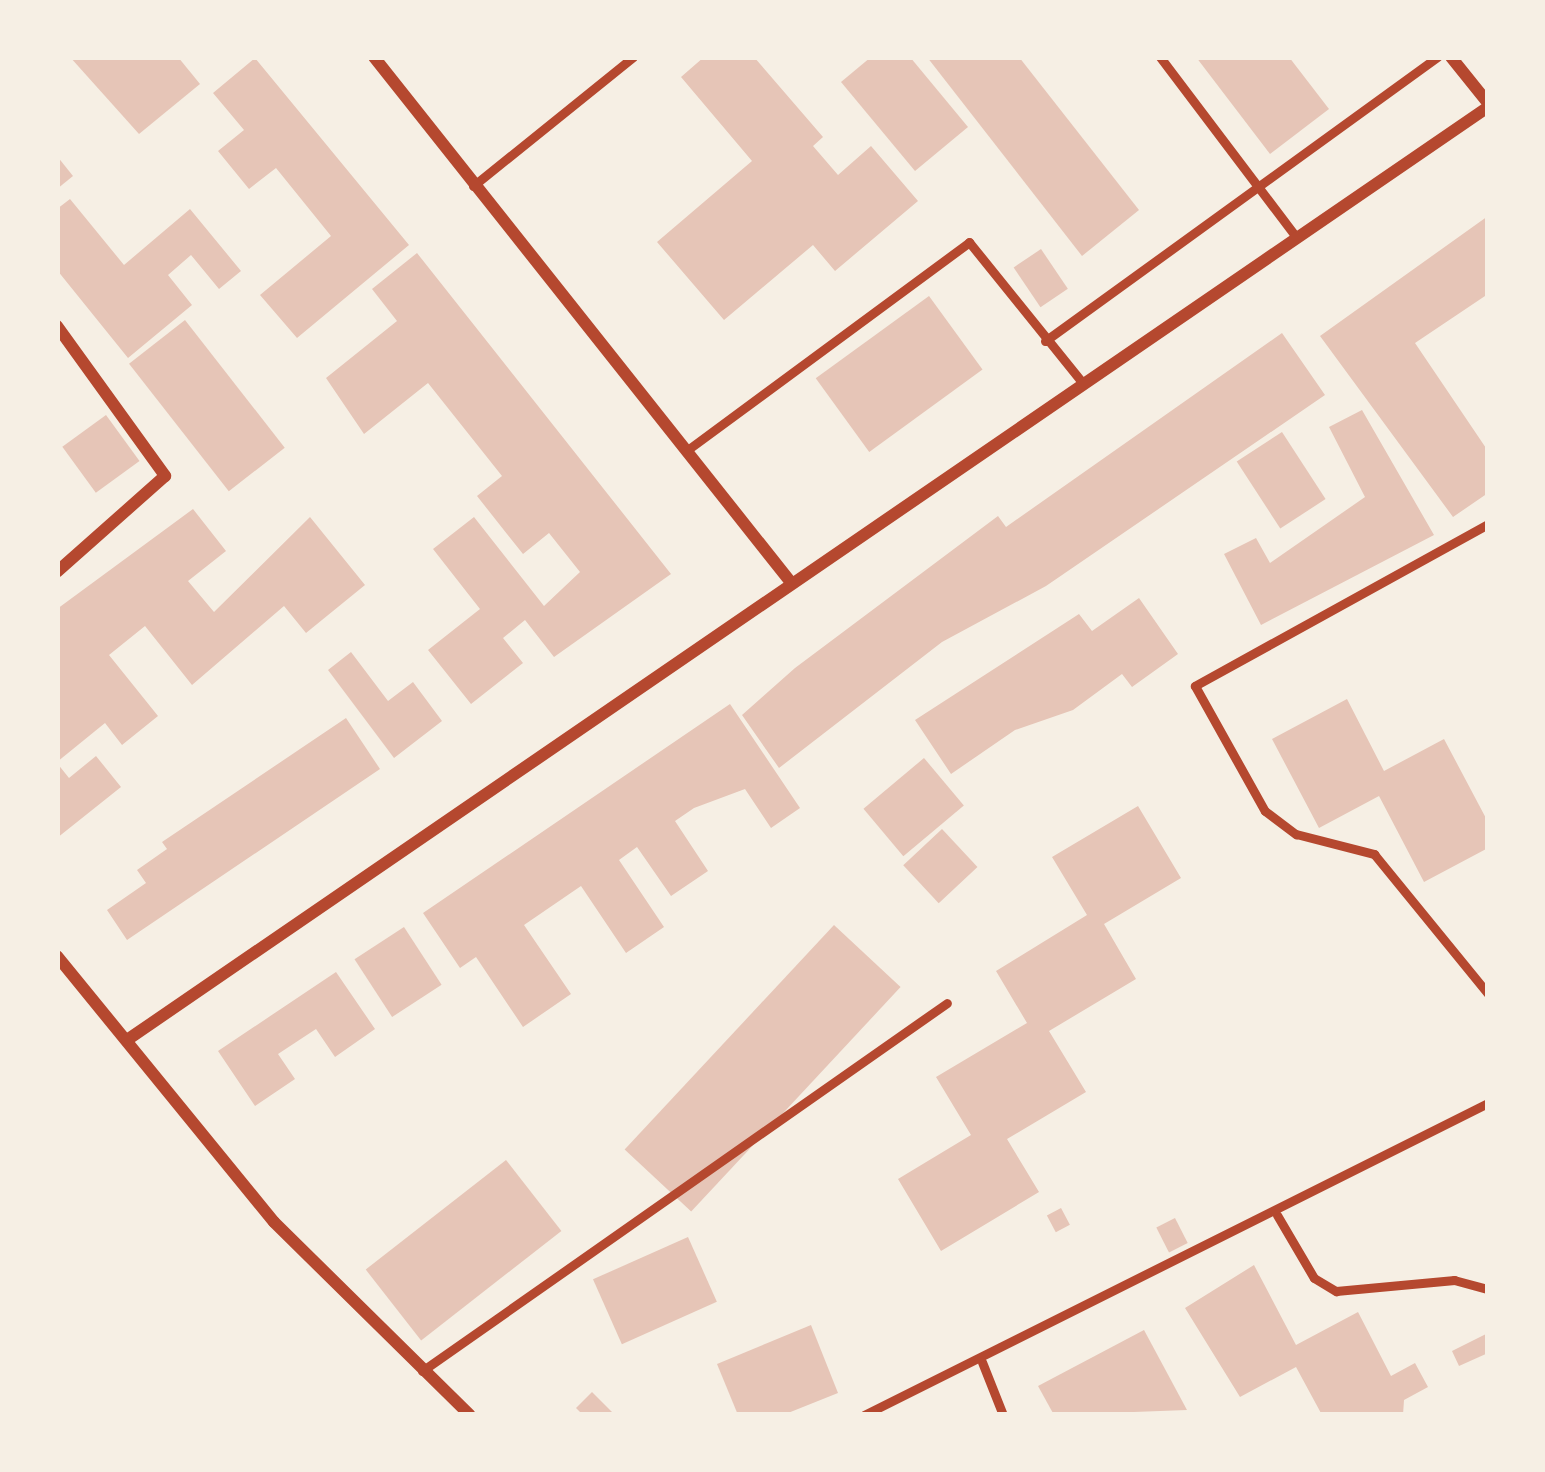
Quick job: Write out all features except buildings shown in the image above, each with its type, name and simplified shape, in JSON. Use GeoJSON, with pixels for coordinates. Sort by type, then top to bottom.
{"type":"FeatureCollection","features":[{"type":"Feature","properties":{"kind":"street"},"geometry":{"type":"LineString","coordinates":[[374,57],[789,580]]}},
{"type":"Feature","properties":{"kind":"street"},"geometry":{"type":"LineString","coordinates":[[127,1040],[789,580],[1488,105],[1451,57]]}},
{"type":"Feature","properties":{"kind":"street"},"geometry":{"type":"LineString","coordinates":[[57,326],[166,476],[57,572]]}},
{"type":"Feature","properties":{"kind":"street"},"geometry":{"type":"LineString","coordinates":[[57,956],[274,1222],[470,1415]]}},
{"type":"Feature","properties":{"kind":"lane"},"geometry":{"type":"LineString","coordinates":[[473,186],[633,57]]}},
{"type":"Feature","properties":{"kind":"lane"},"geometry":{"type":"LineString","coordinates":[[1160,57],[1296,237]]}},
{"type":"Feature","properties":{"kind":"lane"},"geometry":{"type":"LineString","coordinates":[[1045,341],[1436,57]]}},
{"type":"Feature","properties":{"kind":"lane"},"geometry":{"type":"LineString","coordinates":[[686,451],[969,242],[1081,381]]}},
{"type":"Feature","properties":{"kind":"lane"},"geometry":{"type":"LineString","coordinates":[[1488,524],[1195,686],[1265,811],[1296,834],[1375,854],[1488,994]]}},
{"type":"Feature","properties":{"kind":"lane"},"geometry":{"type":"LineString","coordinates":[[422,1371],[947,1003]]}},
{"type":"Feature","properties":{"kind":"lane"},"geometry":{"type":"LineString","coordinates":[[864,1415],[982,1362],[1277,1215],[1488,1103]]}},
{"type":"Feature","properties":{"kind":"lane"},"geometry":{"type":"LineString","coordinates":[[1277,1215],[1314,1278],[1336,1291],[1454,1280],[1488,1289]]}},
{"type":"Feature","properties":{"kind":"lane"},"geometry":{"type":"LineString","coordinates":[[982,1362],[1004,1415]]}}]}
